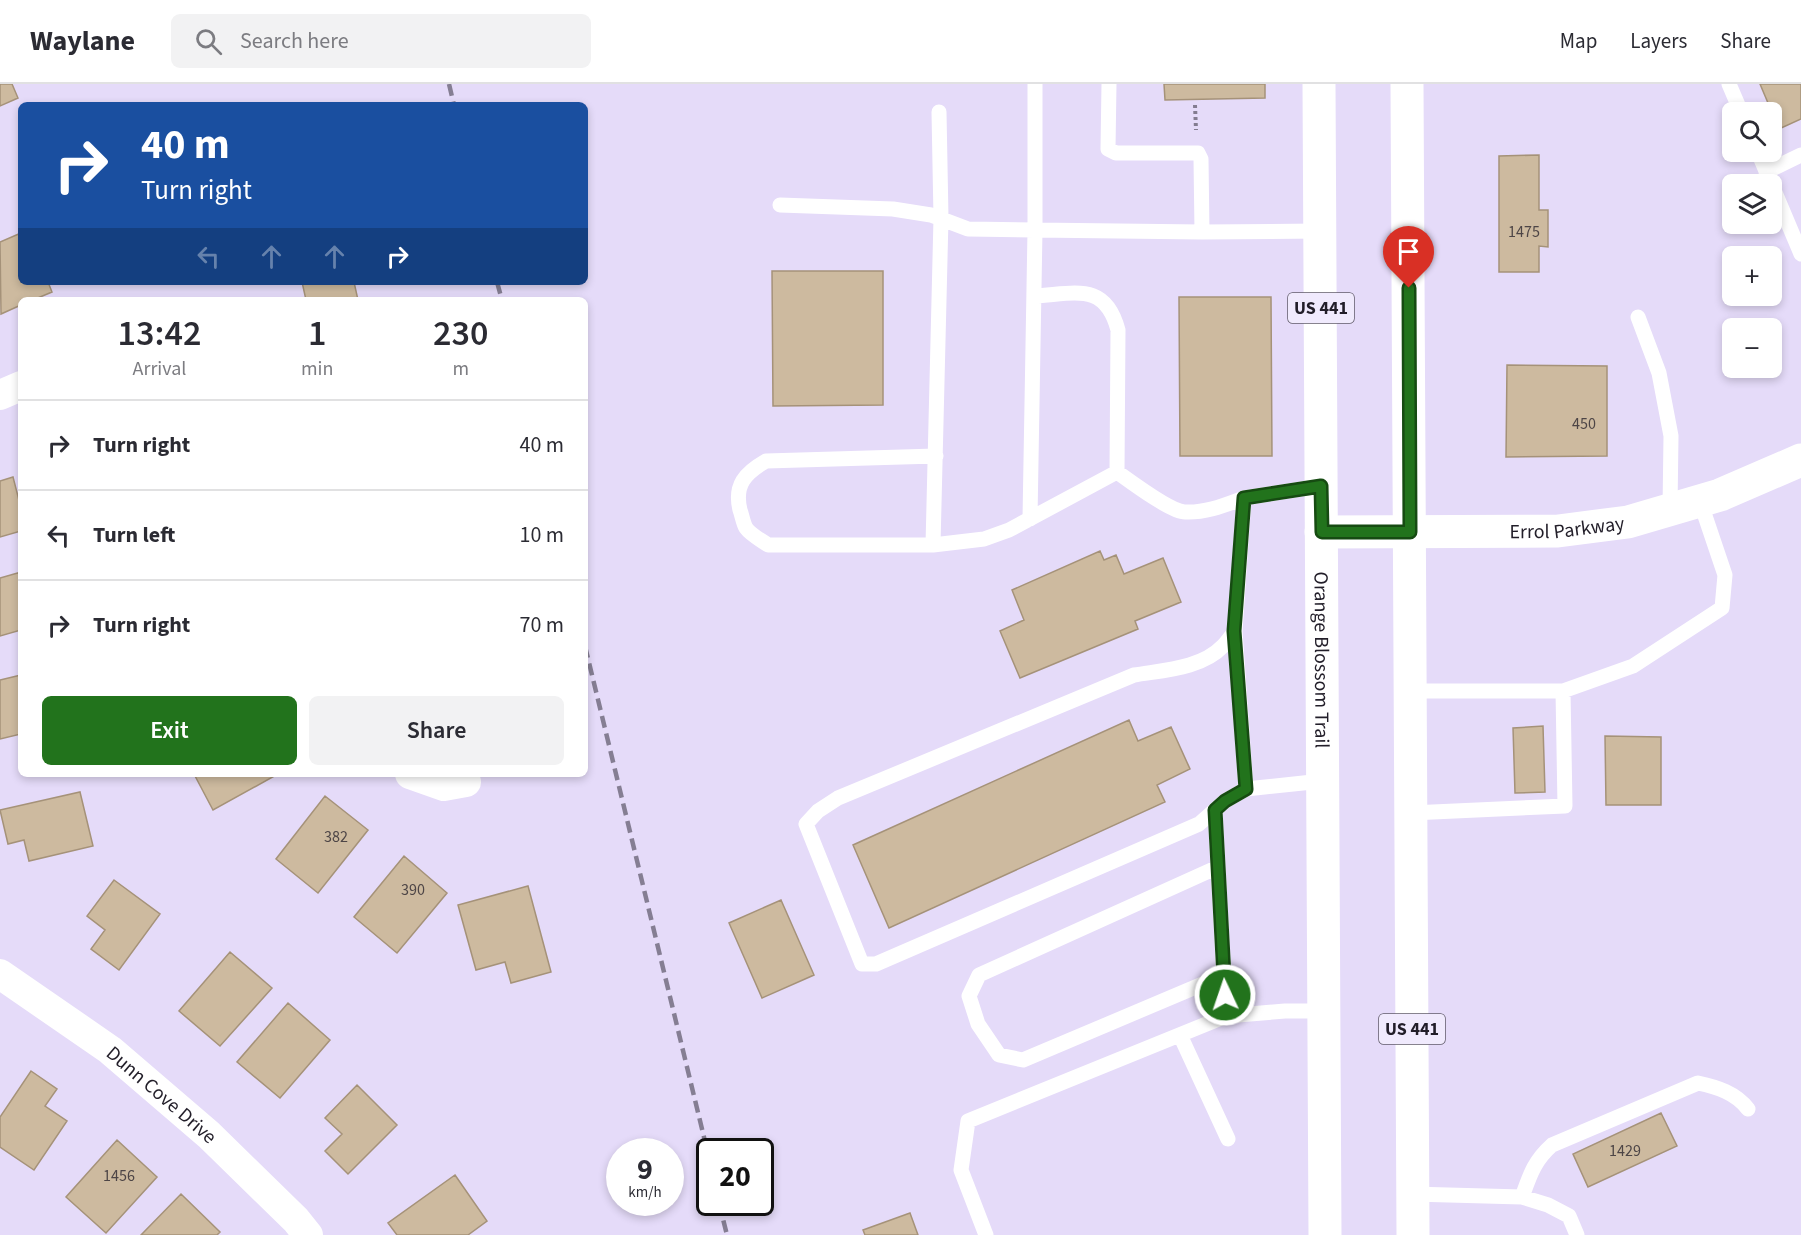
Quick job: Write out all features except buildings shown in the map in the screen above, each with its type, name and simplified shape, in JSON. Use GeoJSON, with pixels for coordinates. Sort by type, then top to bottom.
{"type":"FeatureCollection","features":[{"type":"Feature","properties":{"kind":"main road","name":"Orange Blossom Trail"},"geometry":{"type":"LineString","coordinates":[[1319,84],[1325,1235]]}},
{"type":"Feature","properties":{"kind":"main road","name":"US 441"},"geometry":{"type":"LineString","coordinates":[[1407,84],[1413,1235]]}},
{"type":"Feature","properties":{"kind":"main road","name":"Errol Parkway"},"geometry":{"type":"LineString","coordinates":[[1322,532],[1558,531],[1628,522],[1720,495],[1801,460]]}},
{"type":"Feature","properties":{"kind":"street"},"geometry":{"type":"LineString","coordinates":[[0,395],[18,387]]}},
{"type":"Feature","properties":{"kind":"street"},"geometry":{"type":"LineString","coordinates":[[418,777],[444,786],[466,782]]}},
{"type":"Feature","properties":{"kind":"street","name":"Dunn Cove Drive"},"geometry":{"type":"LineString","coordinates":[[0,974],[110,1050],[209,1135],[296,1220],[308,1235]]}},
{"type":"Feature","properties":{"kind":"lane"},"geometry":{"type":"LineString","coordinates":[[1030,519],[1035,84]]}},
{"type":"Feature","properties":{"kind":"lane"},"geometry":{"type":"LineString","coordinates":[[1109,84],[1108,149],[1116,153],[1198,153],[1201,159],[1202,232]]}},
{"type":"Feature","properties":{"kind":"lane"},"geometry":{"type":"LineString","coordinates":[[1729,84],[1737,102]]}},
{"type":"Feature","properties":{"kind":"lane"},"geometry":{"type":"LineString","coordinates":[[933,545],[941,218],[939,112]]}},
{"type":"Feature","properties":{"kind":"lane"},"geometry":{"type":"LineString","coordinates":[[1766,171],[1801,155]]}},
{"type":"Feature","properties":{"kind":"lane"},"geometry":{"type":"LineString","coordinates":[[1762,162],[1801,254]]}},
{"type":"Feature","properties":{"kind":"lane"},"geometry":{"type":"LineString","coordinates":[[780,205],[893,209],[932,215],[968,229],[1320,231]]}},
{"type":"Feature","properties":{"kind":"lane"},"geometry":{"type":"LineString","coordinates":[[1034,296],[1088,293],[1101,298],[1114,315],[1119,330],[1118,472]]}},
{"type":"Feature","properties":{"kind":"lane"},"geometry":{"type":"LineString","coordinates":[[1411,691],[1563,691],[1633,666],[1722,608],[1725,575],[1685,505],[1659,373],[1638,317]]}},
{"type":"Feature","properties":{"kind":"lane"},"geometry":{"type":"LineString","coordinates":[[936,456],[766,461],[745,476],[739,488],[738,501],[746,527],[754,536],[768,545],[933,545],[984,539],[1009,530],[1118,472]]}},
{"type":"Feature","properties":{"kind":"lane"},"geometry":{"type":"LineString","coordinates":[[1118,472],[1152,497],[1183,512],[1212,509],[1244,498],[1321,486]]}},
{"type":"Feature","properties":{"kind":"lane"},"geometry":{"type":"LineString","coordinates":[[1244,498],[1234,631],[1246,789]]}},
{"type":"Feature","properties":{"kind":"lane"},"geometry":{"type":"LineString","coordinates":[[1234,631],[1223,647],[1210,656],[1184,667],[1134,675],[838,798],[818,811],[806,824],[862,963],[876,964],[1199,824],[1225,801],[1246,789],[1322,781]]}},
{"type":"Feature","properties":{"kind":"lane"},"geometry":{"type":"LineString","coordinates":[[1412,813],[1565,806],[1563,691]]}},
{"type":"Feature","properties":{"kind":"lane"},"geometry":{"type":"LineString","coordinates":[[1215,810],[1226,1016]]}},
{"type":"Feature","properties":{"kind":"lane"},"geometry":{"type":"LineString","coordinates":[[1218,867],[979,975],[969,996],[978,1024],[999,1055],[1023,1060],[1224,975]]}},
{"type":"Feature","properties":{"kind":"lane"},"geometry":{"type":"LineString","coordinates":[[986,1235],[961,1170],[968,1121],[1226,1016],[1285,1011],[1324,1011]]}},
{"type":"Feature","properties":{"kind":"lane"},"geometry":{"type":"LineString","coordinates":[[1180,1035],[1228,1139]]}},
{"type":"Feature","properties":{"kind":"lane"},"geometry":{"type":"LineString","coordinates":[[1522,1197],[1532,1168],[1540,1156],[1552,1145],[1698,1083],[1726,1092],[1741,1100],[1748,1109]]}},
{"type":"Feature","properties":{"kind":"lane"},"geometry":{"type":"LineString","coordinates":[[1412,1194],[1522,1197],[1548,1205],[1569,1216],[1577,1235]]}},
{"type":"Feature","properties":{"kind":"path"},"geometry":{"type":"LineString","coordinates":[[1195,105],[1196,137]]}},
{"type":"Feature","properties":{"kind":"railway"},"geometry":{"type":"LineString","coordinates":[[449,84],[453,102]]}},
{"type":"Feature","properties":{"kind":"railway"},"geometry":{"type":"LineString","coordinates":[[498,285],[501,297]]}},
{"type":"Feature","properties":{"kind":"railway"},"geometry":{"type":"LineString","coordinates":[[588,658],[704,1138]]}},
{"type":"Feature","properties":{"kind":"railway"},"geometry":{"type":"LineString","coordinates":[[722,1216],[727,1235]]}},
{"type":"Feature","properties":{"kind":"route"},"geometry":{"type":"LineString","coordinates":[[1225,995],[1215,810],[1225,801],[1246,789],[1234,631],[1244,498],[1321,486],[1322,532],[1410,532],[1409,288]]}}]}
